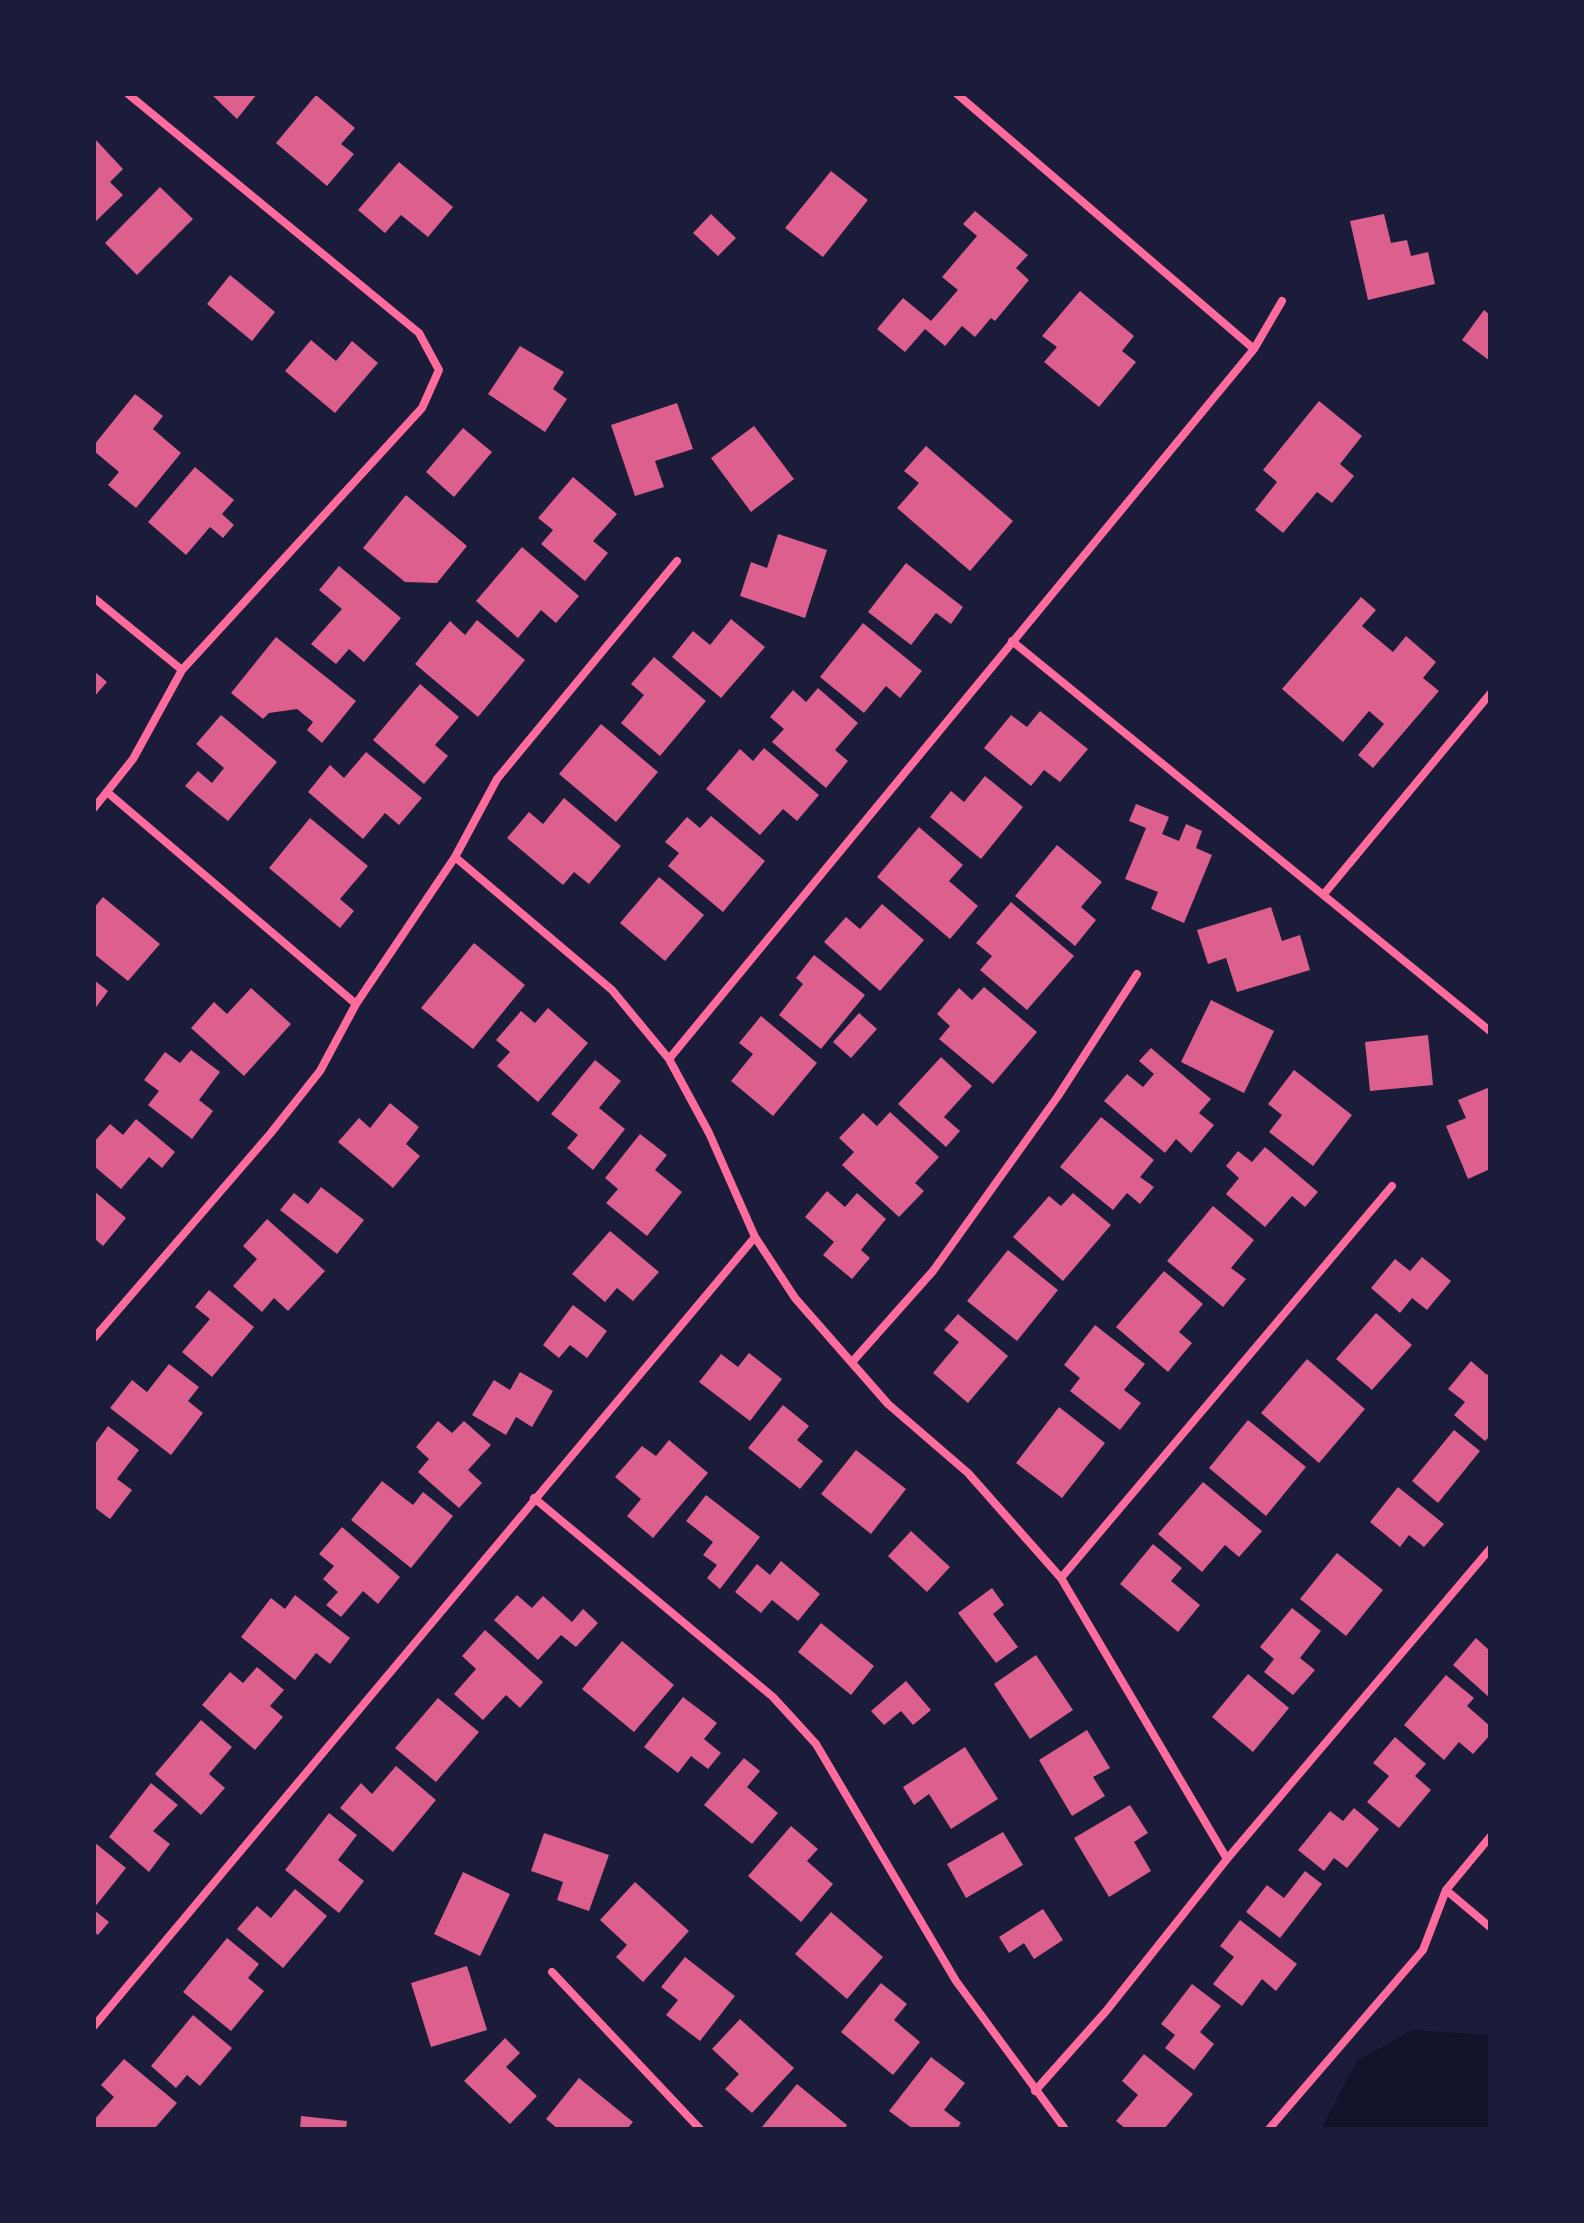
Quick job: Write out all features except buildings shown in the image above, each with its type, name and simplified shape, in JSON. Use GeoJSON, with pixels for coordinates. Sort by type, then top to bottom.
{"type":"FeatureCollection","features":[{"type":"Feature","properties":{"kind":"street"},"geometry":{"type":"LineString","coordinates":[[94,808],[133,759],[182,670],[422,408],[439,370],[419,333],[128,94]]}},
{"type":"Feature","properties":{"kind":"street"},"geometry":{"type":"LineString","coordinates":[[957,94],[1254,349]]}},
{"type":"Feature","properties":{"kind":"street"},"geometry":{"type":"LineString","coordinates":[[669,1059],[1254,349],[1282,301]]}},
{"type":"Feature","properties":{"kind":"street"},"geometry":{"type":"LineString","coordinates":[[94,1338],[320,1071],[356,1004],[455,857],[497,779],[677,561]]}},
{"type":"Feature","properties":{"kind":"street"},"geometry":{"type":"LineString","coordinates":[[94,598],[182,670]]}},
{"type":"Feature","properties":{"kind":"street"},"geometry":{"type":"LineString","coordinates":[[1012,641],[1490,1031]]}},
{"type":"Feature","properties":{"kind":"street"},"geometry":{"type":"LineString","coordinates":[[1324,894],[1490,694]]}},
{"type":"Feature","properties":{"kind":"street"},"geometry":{"type":"LineString","coordinates":[[107,792],[356,1004]]}},
{"type":"Feature","properties":{"kind":"street"},"geometry":{"type":"LineString","coordinates":[[455,857],[612,990],[669,1059],[709,1133],[755,1237],[795,1298],[888,1404],[968,1473],[1061,1578],[1227,1859]]}},
{"type":"Feature","properties":{"kind":"street"},"geometry":{"type":"LineString","coordinates":[[853,1361],[933,1271],[1058,1096],[1137,974]]}},
{"type":"Feature","properties":{"kind":"street"},"geometry":{"type":"LineString","coordinates":[[1061,1578],[1392,1186]]}},
{"type":"Feature","properties":{"kind":"street"},"geometry":{"type":"LineString","coordinates":[[94,2026],[755,1237]]}},
{"type":"Feature","properties":{"kind":"street"},"geometry":{"type":"LineString","coordinates":[[534,1498],[773,1697],[816,1744],[956,1981],[1065,2129]]}},
{"type":"Feature","properties":{"kind":"street"},"geometry":{"type":"LineString","coordinates":[[1035,2091],[1107,2010],[1227,1859],[1490,1549]]}},
{"type":"Feature","properties":{"kind":"street"},"geometry":{"type":"LineString","coordinates":[[1269,2129],[1423,1950],[1446,1890],[1490,1837]]}},
{"type":"Feature","properties":{"kind":"street"},"geometry":{"type":"LineString","coordinates":[[1446,1890],[1490,1927]]}},
{"type":"Feature","properties":{"kind":"street"},"geometry":{"type":"LineString","coordinates":[[552,1972],[700,2129]]}},
{"type":"Feature","properties":{"kind":"shaded area"},"geometry":{"type":"Polygon","coordinates":[[[1412,2030],[1490,2035],[1490,2129],[1321,2129],[1357,2061],[1412,2030]]]}}]}
